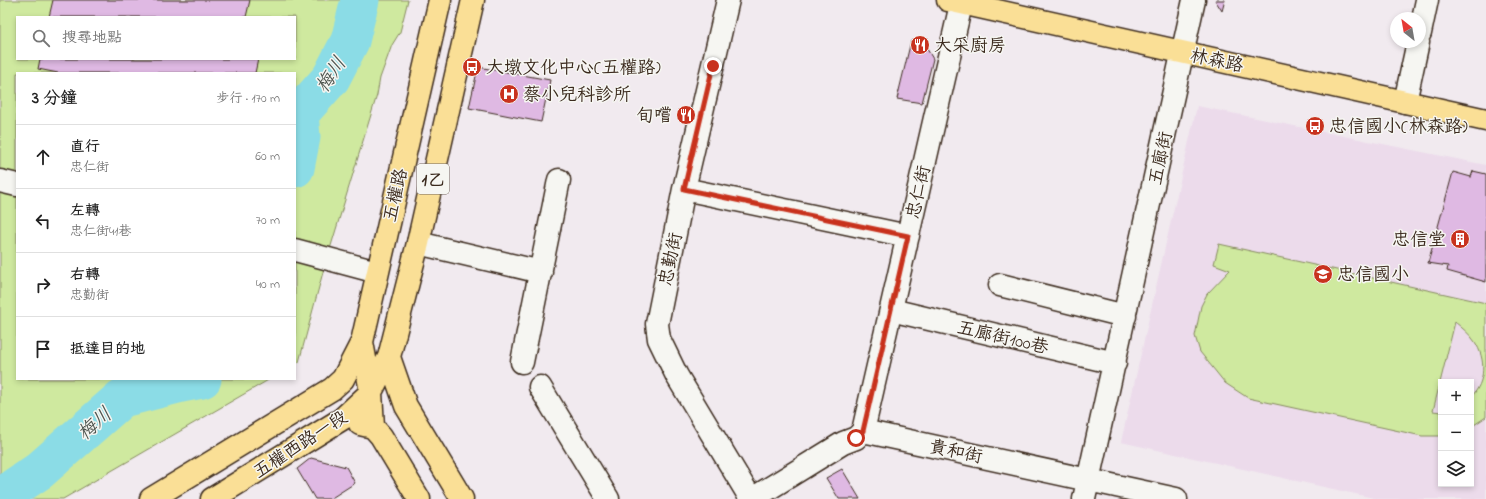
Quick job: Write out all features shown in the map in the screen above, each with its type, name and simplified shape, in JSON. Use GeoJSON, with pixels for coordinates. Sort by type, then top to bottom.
{"type":"FeatureCollection","features":[{"type":"Feature","properties":{"kind":"main road","name":"五權路"},"geometry":{"type":"LineString","coordinates":[[373,428],[371,392],[362,342],[440,0]]}},
{"type":"Feature","properties":{"kind":"main road","name":"五權路"},"geometry":{"type":"LineString","coordinates":[[371,392],[389,357],[418,243],[473,0]]}},
{"type":"Feature","properties":{"kind":"main road","name":"林森路"},"geometry":{"type":"LineString","coordinates":[[957,1],[1486,120]]}},
{"type":"Feature","properties":{"kind":"main road","name":"五權西路一段"},"geometry":{"type":"LineString","coordinates":[[151,499],[332,389],[342,379],[362,342]]}},
{"type":"Feature","properties":{"kind":"main road"},"geometry":{"type":"LineString","coordinates":[[389,357],[406,406],[462,499]]}},
{"type":"Feature","properties":{"kind":"main road","name":"五權西路一段"},"geometry":{"type":"LineString","coordinates":[[332,389],[371,392]]}},
{"type":"Feature","properties":{"kind":"main road"},"geometry":{"type":"LineString","coordinates":[[371,392],[406,406]]}},
{"type":"Feature","properties":{"kind":"main road","name":"五權西路一段"},"geometry":{"type":"LineString","coordinates":[[212,499],[342,419],[371,392]]}},
{"type":"Feature","properties":{"kind":"main road"},"geometry":{"type":"LineString","coordinates":[[342,419],[373,428],[381,436],[419,499]]}},
{"type":"Feature","properties":{"kind":"street","name":"忠勤街"},"geometry":{"type":"LineString","coordinates":[[728,0],[684,189],[657,324],[659,339],[677,376],[751,499]]}},
{"type":"Feature","properties":{"kind":"street","name":"五廊街"},"geometry":{"type":"LineString","coordinates":[[1086,489],[1194,0]]}},
{"type":"Feature","properties":{"kind":"street"},"geometry":{"type":"LineString","coordinates":[[1424,12],[1427,0]]}},
{"type":"Feature","properties":{"kind":"street","name":"忠仁街"},"geometry":{"type":"LineString","coordinates":[[863,431],[908,236],[957,1]]}},
{"type":"Feature","properties":{"kind":"street"},"geometry":{"type":"LineString","coordinates":[[1405,102],[1417,48]]}},
{"type":"Feature","properties":{"kind":"street"},"geometry":{"type":"LineString","coordinates":[[522,362],[558,180]]}},
{"type":"Feature","properties":{"kind":"street"},"geometry":{"type":"LineString","coordinates":[[0,181],[16,185]]}},
{"type":"Feature","properties":{"kind":"street"},"geometry":{"type":"LineString","coordinates":[[684,189],[908,236]]}},
{"type":"Feature","properties":{"kind":"street"},"geometry":{"type":"LineString","coordinates":[[418,243],[541,272]]}},
{"type":"Feature","properties":{"kind":"street"},"geometry":{"type":"LineString","coordinates":[[298,251],[377,272]]}},
{"type":"Feature","properties":{"kind":"street"},"geometry":{"type":"LineString","coordinates":[[1000,284],[1125,316]]}},
{"type":"Feature","properties":{"kind":"street","name":"五廊街100巷"},"geometry":{"type":"LineString","coordinates":[[891,310],[1115,363]]}},
{"type":"Feature","properties":{"kind":"street"},"geometry":{"type":"LineString","coordinates":[[540,387],[608,499]]}},
{"type":"Feature","properties":{"kind":"street"},"geometry":{"type":"LineString","coordinates":[[751,499],[843,443],[856,438],[863,431]]}},
{"type":"Feature","properties":{"kind":"street","name":"貴和街"},"geometry":{"type":"LineString","coordinates":[[863,431],[1086,489],[1176,499]]}},
{"type":"Feature","properties":{"kind":"shaded area","name":"忠信國小"},"geometry":{"type":"Polygon","coordinates":[[[1197,106],[1486,165],[1486,499],[1378,499],[1121,442],[1197,106]]]}},
{"type":"Feature","properties":{"kind":"green space"},"geometry":{"type":"Polygon","coordinates":[[[0,0],[408,0],[400,32],[392,45],[380,78],[377,95],[323,272],[299,362],[296,364],[296,72],[16,72],[16,380],[268,380],[63,499],[0,499],[0,0]]]}},
{"type":"Feature","properties":{"kind":"green space"},"geometry":{"type":"Polygon","coordinates":[[[1219,244],[1486,303],[1486,417],[1474,425],[1474,393],[1480,384],[1483,370],[1483,363],[1479,349],[1468,334],[1455,322],[1441,379],[1438,379],[1438,391],[1433,411],[1438,412],[1438,436],[1422,436],[1248,398],[1225,383],[1200,352],[1195,336],[1201,306],[1207,294],[1230,270],[1214,264],[1219,244]]]}},
{"type":"Feature","properties":{"kind":"building"},"geometry":{"type":"Polygon","coordinates":[[[53,0],[250,0],[246,16],[49,16],[53,0]]]}},
{"type":"Feature","properties":{"kind":"building"},"geometry":{"type":"Polygon","coordinates":[[[1215,0],[1225,0],[1222,11],[1215,0]]]}},
{"type":"Feature","properties":{"kind":"building"},"geometry":{"type":"Polygon","coordinates":[[[911,41],[924,44],[933,59],[922,103],[897,99],[911,41]]]}},
{"type":"Feature","properties":{"kind":"building"},"geometry":{"type":"Polygon","coordinates":[[[40,60],[258,60],[255,72],[53,72],[38,69],[40,60]]]}},
{"type":"Feature","properties":{"kind":"building","name":"蔡小兒科診所"},"geometry":{"type":"Polygon","coordinates":[[[478,67],[550,80],[541,122],[469,108],[478,67]]]}},
{"type":"Feature","properties":{"kind":"building","name":"忠信堂"},"geometry":{"type":"Polygon","coordinates":[[[1473,171],[1486,174],[1486,282],[1447,271],[1448,266],[1428,263],[1453,172],[1471,177],[1473,171]]]}},
{"type":"Feature","properties":{"kind":"building"},"geometry":{"type":"Polygon","coordinates":[[[311,458],[346,467],[355,483],[330,499],[315,499],[297,469],[311,458]]]}},
{"type":"Feature","properties":{"kind":"building"},"geometry":{"type":"Polygon","coordinates":[[[842,469],[860,499],[839,499],[826,478],[842,469]]]}},
{"type":"Feature","properties":{"kind":"waterway","name":"梅川"},"geometry":{"type":"LineString","coordinates":[[296,163],[301,137],[299,114],[331,78],[350,41],[360,0]]}},
{"type":"Feature","properties":{"kind":"waterway","name":"梅川"},"geometry":{"type":"LineString","coordinates":[[0,497],[39,471],[122,398],[197,380]]}},
{"type":"Feature","properties":{"kind":"place","name":"大采廚房"},"geometry":{"type":"Point","coordinates":[920,45]}},
{"type":"Feature","properties":{"kind":"place","name":"大墩文化中心(五權路)"},"geometry":{"type":"Point","coordinates":[472,67]}},
{"type":"Feature","properties":{"kind":"place","name":"蔡小兒科診所"},"geometry":{"type":"Point","coordinates":[509,94]}},
{"type":"Feature","properties":{"kind":"place","name":"旬嚐"},"geometry":{"type":"Point","coordinates":[686,115]}},
{"type":"Feature","properties":{"kind":"place","name":"忠信國小(林森路)"},"geometry":{"type":"Point","coordinates":[1315,126]}},
{"type":"Feature","properties":{"kind":"place","name":"忠信堂"},"geometry":{"type":"Point","coordinates":[1460,239]}},
{"type":"Feature","properties":{"kind":"place","name":"忠信國小"},"geometry":{"type":"Point","coordinates":[1323,274]}},
{"type":"Feature","properties":{"kind":"route"},"geometry":{"type":"LineString","coordinates":[[713,66],[684,189],[908,236],[863,431],[856,438]]}}]}
